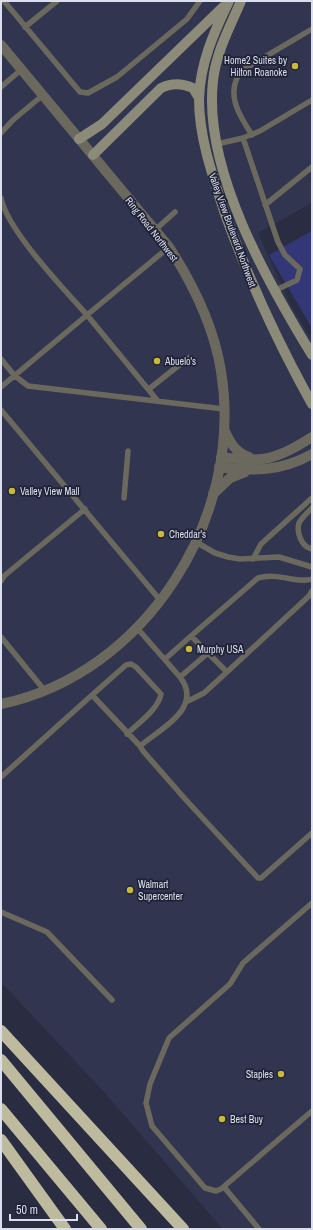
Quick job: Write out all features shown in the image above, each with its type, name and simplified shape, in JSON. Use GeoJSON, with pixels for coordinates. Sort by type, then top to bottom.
{"type":"FeatureCollection","features":[{"type":"Feature","properties":{"kind":"highway"},"geometry":{"type":"LineString","coordinates":[[1,1031],[183,1229]]}},
{"type":"Feature","properties":{"kind":"highway"},"geometry":{"type":"LineString","coordinates":[[1,1060],[141,1229]]}},
{"type":"Feature","properties":{"kind":"highway"},"geometry":{"type":"LineString","coordinates":[[1,1109],[101,1229]]}},
{"type":"Feature","properties":{"kind":"highway"},"geometry":{"type":"LineString","coordinates":[[1,1140],[65,1229]]}},
{"type":"Feature","properties":{"kind":"main road","name":"Valley View Boulevard Northwest"},"geometry":{"type":"LineString","coordinates":[[228,1],[206,55],[200,98],[202,129],[209,162],[227,218],[254,287],[287,359],[312,404]]}},
{"type":"Feature","properties":{"kind":"main road"},"geometry":{"type":"LineString","coordinates":[[79,139],[102,124],[228,1]]}},
{"type":"Feature","properties":{"kind":"main road","name":"Valley View Boulevard Northwest"},"geometry":{"type":"LineString","coordinates":[[241,1],[223,42],[213,80],[212,116],[217,144],[222,167],[236,207],[262,267],[274,291],[312,355]]}},
{"type":"Feature","properties":{"kind":"main road"},"geometry":{"type":"LineString","coordinates":[[93,155],[161,88],[168,85],[181,84],[193,88],[200,98]]}},
{"type":"Feature","properties":{"kind":"main road"},"geometry":{"type":"LineString","coordinates":[[227,218],[265,288],[270,292],[274,291]]}},
{"type":"Feature","properties":{"kind":"street","name":"Ring Road Northwest"},"geometry":{"type":"LineString","coordinates":[[1,45],[169,247],[194,289],[218,353],[224,409],[224,426],[220,462],[213,494],[196,542],[177,577],[161,600],[137,628],[110,652],[82,672],[45,691],[1,704]]}},
{"type":"Feature","properties":{"kind":"street"},"geometry":{"type":"LineString","coordinates":[[224,426],[228,439],[239,454],[263,460]]}},
{"type":"Feature","properties":{"kind":"street"},"geometry":{"type":"LineString","coordinates":[[220,462],[263,460],[281,455],[312,437]]}},
{"type":"Feature","properties":{"kind":"street"},"geometry":{"type":"LineString","coordinates":[[213,494],[230,478],[251,471],[285,466],[312,454]]}},
{"type":"Feature","properties":{"kind":"street"},"geometry":{"type":"LineString","coordinates":[[220,462],[251,471]]}},
{"type":"Feature","properties":{"kind":"lane"},"geometry":{"type":"LineString","coordinates":[[4,1],[80,92],[88,93],[123,73],[187,19],[200,1]]}},
{"type":"Feature","properties":{"kind":"lane"},"geometry":{"type":"LineString","coordinates":[[25,27],[57,1]]}},
{"type":"Feature","properties":{"kind":"lane"},"geometry":{"type":"LineString","coordinates":[[252,135],[236,109],[234,97],[239,74],[241,71],[312,29]]}},
{"type":"Feature","properties":{"kind":"lane"},"geometry":{"type":"LineString","coordinates":[[1,87],[22,69]]}},
{"type":"Feature","properties":{"kind":"lane"},"geometry":{"type":"LineString","coordinates":[[1,133],[13,120],[43,95]]}},
{"type":"Feature","properties":{"kind":"lane"},"geometry":{"type":"LineString","coordinates":[[217,144],[252,135],[312,100]]}},
{"type":"Feature","properties":{"kind":"lane"},"geometry":{"type":"LineString","coordinates":[[244,138],[265,205],[283,252],[300,269],[297,280],[274,291]]}},
{"type":"Feature","properties":{"kind":"lane"},"geometry":{"type":"LineString","coordinates":[[265,205],[312,167]]}},
{"type":"Feature","properties":{"kind":"lane"},"geometry":{"type":"LineString","coordinates":[[1,198],[2,208],[20,235],[157,400]]}},
{"type":"Feature","properties":{"kind":"lane"},"geometry":{"type":"LineString","coordinates":[[155,230],[174,212]]}},
{"type":"Feature","properties":{"kind":"lane"},"geometry":{"type":"LineString","coordinates":[[1,387],[14,374],[169,247]]}},
{"type":"Feature","properties":{"kind":"lane"},"geometry":{"type":"LineString","coordinates":[[1,358],[14,374],[28,386],[224,409]]}},
{"type":"Feature","properties":{"kind":"lane"},"geometry":{"type":"LineString","coordinates":[[149,389],[188,358]]}},
{"type":"Feature","properties":{"kind":"lane"},"geometry":{"type":"LineString","coordinates":[[1,410],[161,600]]}},
{"type":"Feature","properties":{"kind":"lane"},"geometry":{"type":"LineString","coordinates":[[124,498],[128,451]]}},
{"type":"Feature","properties":{"kind":"lane"},"geometry":{"type":"LineString","coordinates":[[254,558],[261,544],[312,498]]}},
{"type":"Feature","properties":{"kind":"lane"},"geometry":{"type":"LineString","coordinates":[[312,508],[299,523],[298,533],[307,548],[312,549]]}},
{"type":"Feature","properties":{"kind":"lane"},"geometry":{"type":"LineString","coordinates":[[1,581],[4,576],[85,509]]}},
{"type":"Feature","properties":{"kind":"lane"},"geometry":{"type":"LineString","coordinates":[[196,542],[214,553],[228,557],[279,557],[312,567]]}},
{"type":"Feature","properties":{"kind":"lane"},"geometry":{"type":"LineString","coordinates":[[165,659],[258,578],[266,575],[304,581],[312,580],[312,590],[309,596],[204,692],[188,700]]}},
{"type":"Feature","properties":{"kind":"lane"},"geometry":{"type":"LineString","coordinates":[[137,628],[180,677],[187,687],[188,700],[176,717],[140,746]]}},
{"type":"Feature","properties":{"kind":"lane"},"geometry":{"type":"LineString","coordinates":[[191,636],[227,672]]}},
{"type":"Feature","properties":{"kind":"lane"},"geometry":{"type":"LineString","coordinates":[[1,637],[45,691]]}},
{"type":"Feature","properties":{"kind":"lane"},"geometry":{"type":"LineString","coordinates":[[180,677],[208,653]]}},
{"type":"Feature","properties":{"kind":"lane"},"geometry":{"type":"LineString","coordinates":[[1,777],[126,665],[131,664],[154,685],[161,694],[160,701],[127,734]]}},
{"type":"Feature","properties":{"kind":"lane"},"geometry":{"type":"LineString","coordinates":[[92,695],[127,734],[140,746],[186,800],[258,878],[262,878],[312,833]]}},
{"type":"Feature","properties":{"kind":"lane"},"geometry":{"type":"LineString","coordinates":[[312,903],[242,963],[230,984],[169,1038],[150,1084],[146,1103],[152,1126],[205,1188],[216,1191],[224,1187],[312,1111]]}},
{"type":"Feature","properties":{"kind":"lane"},"geometry":{"type":"LineString","coordinates":[[1,912],[47,932],[112,1000]]}},
{"type":"Feature","properties":{"kind":"lane"},"geometry":{"type":"LineString","coordinates":[[224,1187],[259,1229]]}},
{"type":"Feature","properties":{"kind":"shaded area"},"geometry":{"type":"Polygon","coordinates":[[[1,1],[312,1],[312,203],[258,233],[290,304],[312,340],[312,1229],[223,1229],[104,1092],[1,982],[1,1]]]}},
{"type":"Feature","properties":{"kind":"shaded area"},"geometry":{"type":"Polygon","coordinates":[[[312,231],[312,328],[269,255],[312,231]]]}},
{"type":"Feature","properties":{"kind":"place","name":"Home2 Suites by Hilton Roanoke"},"geometry":{"type":"Point","coordinates":[295,66]}},
{"type":"Feature","properties":{"kind":"place","name":"Abuelo's"},"geometry":{"type":"Point","coordinates":[157,361]}},
{"type":"Feature","properties":{"kind":"place","name":"Valley View Mall"},"geometry":{"type":"Point","coordinates":[12,491]}},
{"type":"Feature","properties":{"kind":"place","name":"Cheddar's"},"geometry":{"type":"Point","coordinates":[161,534]}},
{"type":"Feature","properties":{"kind":"place","name":"Murphy USA"},"geometry":{"type":"Point","coordinates":[189,649]}},
{"type":"Feature","properties":{"kind":"place","name":"Walmart Supercenter"},"geometry":{"type":"Point","coordinates":[130,890]}},
{"type":"Feature","properties":{"kind":"place","name":"Staples"},"geometry":{"type":"Point","coordinates":[281,1074]}},
{"type":"Feature","properties":{"kind":"place","name":"Best Buy"},"geometry":{"type":"Point","coordinates":[222,1119]}}]}
